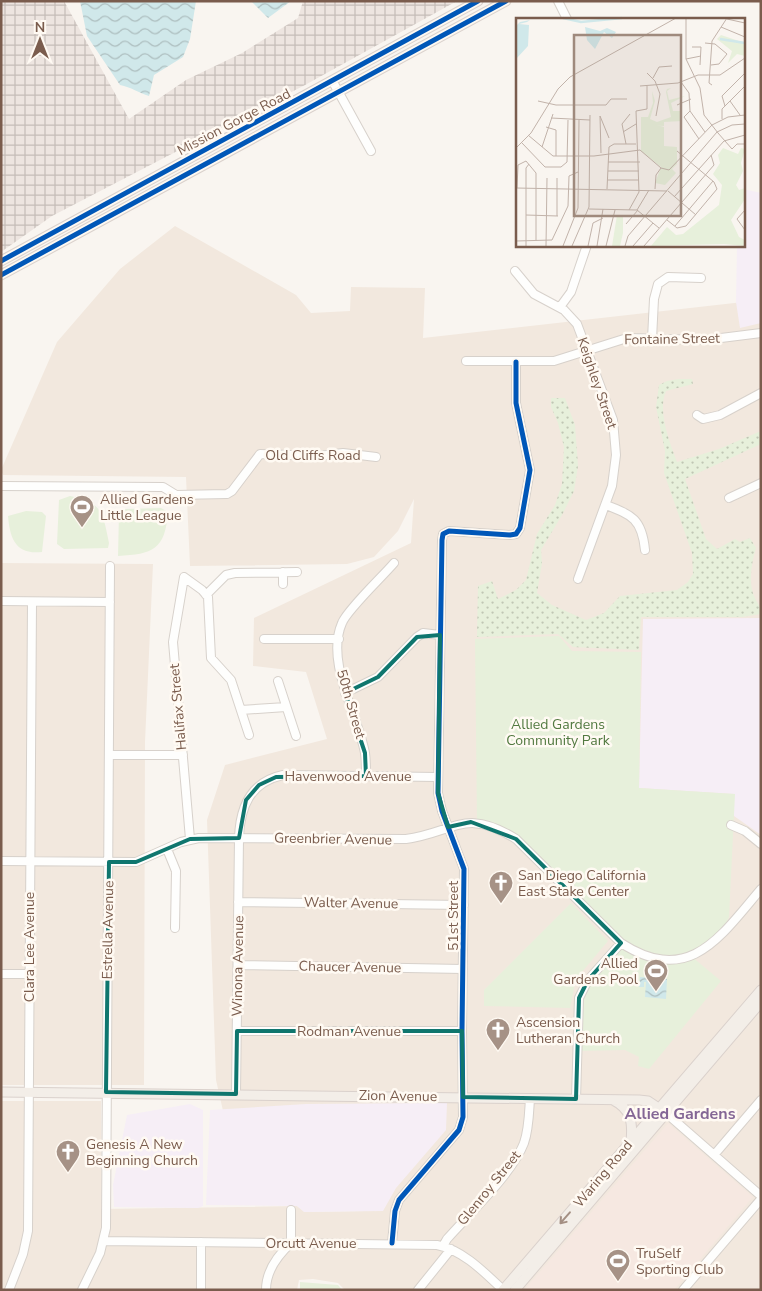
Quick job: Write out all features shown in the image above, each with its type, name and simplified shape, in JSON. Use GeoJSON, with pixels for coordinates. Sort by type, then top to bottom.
{"type":"FeatureCollection","features":[{"type":"Feature","properties":{"kind":"main road","name":"Mission Gorge Road"},"geometry":{"type":"LineString","coordinates":[[1,261],[333,82],[478,1]]}},
{"type":"Feature","properties":{"kind":"main road","name":"Mission Gorge Road"},"geometry":{"type":"LineString","coordinates":[[1,275],[506,1]]}},
{"type":"Feature","properties":{"kind":"main road","name":"Waring Road"},"geometry":{"type":"LineString","coordinates":[[515,1290],[761,990]]}},
{"type":"Feature","properties":{"kind":"main road","name":"Waring Road"},"geometry":{"type":"LineString","coordinates":[[503,1290],[631,1141],[663,1110],[761,1002]]}},
{"type":"Feature","properties":{"kind":"main road","name":"Zion Avenue"},"geometry":{"type":"LineString","coordinates":[[1,1092],[576,1099],[648,1101],[663,1110]]}},
{"type":"Feature","properties":{"kind":"main road"},"geometry":{"type":"LineString","coordinates":[[611,1100],[621,1104],[629,1113],[632,1127],[631,1141]]}},
{"type":"Feature","properties":{"kind":"street"},"geometry":{"type":"LineString","coordinates":[[558,1],[566,18]]}},
{"type":"Feature","properties":{"kind":"street"},"geometry":{"type":"LineString","coordinates":[[333,82],[371,151]]}},
{"type":"Feature","properties":{"kind":"street"},"geometry":{"type":"LineString","coordinates":[[560,307],[571,292],[587,246]]}},
{"type":"Feature","properties":{"kind":"street","name":"Keighley Street"},"geometry":{"type":"LineString","coordinates":[[515,271],[534,294],[560,307],[576,324],[588,350],[613,420],[615,436],[614,476],[606,505],[578,579]]}},
{"type":"Feature","properties":{"kind":"street"},"geometry":{"type":"LineString","coordinates":[[652,339],[654,298],[658,284],[668,278],[702,278]]}},
{"type":"Feature","properties":{"kind":"street","name":"Fontaine Street"},"geometry":{"type":"LineString","coordinates":[[466,361],[516,362],[559,360],[627,338],[705,340],[761,333]]}},
{"type":"Feature","properties":{"kind":"street","name":"51st Street"},"geometry":{"type":"LineString","coordinates":[[392,1243],[394,1211],[398,1202],[459,1130],[463,1117],[464,869],[448,827],[438,793],[442,540],[444,534],[449,531],[510,535],[516,534],[520,528],[530,470],[516,403],[516,362]]}},
{"type":"Feature","properties":{"kind":"street"},"geometry":{"type":"LineString","coordinates":[[697,415],[703,419],[720,415],[761,392]]}},
{"type":"Feature","properties":{"kind":"street","name":"Old Cliffs Road"},"geometry":{"type":"LineString","coordinates":[[1,486],[163,487],[176,495],[227,494],[232,491],[260,454],[311,456],[350,453],[376,457]]}},
{"type":"Feature","properties":{"kind":"street"},"geometry":{"type":"LineString","coordinates":[[729,498],[761,483]]}},
{"type":"Feature","properties":{"kind":"street"},"geometry":{"type":"LineString","coordinates":[[606,505],[627,513],[637,521],[643,533],[645,550]]}},
{"type":"Feature","properties":{"kind":"street","name":"50th Street"},"geometry":{"type":"LineString","coordinates":[[366,776],[365,753],[345,693],[339,662],[338,639],[342,622],[394,563]]}},
{"type":"Feature","properties":{"kind":"street","name":"Estrella Avenue"},"geometry":{"type":"LineString","coordinates":[[82,1290],[104,1241],[106,1228],[110,566]]}},
{"type":"Feature","properties":{"kind":"street"},"geometry":{"type":"LineString","coordinates":[[283,572],[283,584]]}},
{"type":"Feature","properties":{"kind":"street"},"geometry":{"type":"LineString","coordinates":[[249,735],[231,680],[210,658],[210,607],[206,595],[226,575],[234,573],[297,572]]}},
{"type":"Feature","properties":{"kind":"street","name":"Halifax Street"},"geometry":{"type":"LineString","coordinates":[[190,839],[173,642],[174,622],[184,577],[206,595]]}},
{"type":"Feature","properties":{"kind":"street"},"geometry":{"type":"LineString","coordinates":[[1,601],[110,602]]}},
{"type":"Feature","properties":{"kind":"street","name":"Clara Lee Avenue"},"geometry":{"type":"LineString","coordinates":[[9,1290],[21,1260],[28,1231],[32,602]]}},
{"type":"Feature","properties":{"kind":"street"},"geometry":{"type":"LineString","coordinates":[[345,693],[378,677],[416,636],[423,633],[440,634]]}},
{"type":"Feature","properties":{"kind":"street"},"geometry":{"type":"LineString","coordinates":[[264,639],[338,639]]}},
{"type":"Feature","properties":{"kind":"street"},"geometry":{"type":"LineString","coordinates":[[278,681],[296,736]]}},
{"type":"Feature","properties":{"kind":"street"},"geometry":{"type":"LineString","coordinates":[[241,710],[286,707]]}},
{"type":"Feature","properties":{"kind":"street"},"geometry":{"type":"LineString","coordinates":[[109,755],[183,755]]}},
{"type":"Feature","properties":{"kind":"street","name":"Havenwood Avenue"},"geometry":{"type":"LineString","coordinates":[[239,838],[240,816],[246,800],[259,785],[283,775],[438,777]]}},
{"type":"Feature","properties":{"kind":"street","name":"Greenbrier Avenue"},"geometry":{"type":"LineString","coordinates":[[1,861],[136,862],[190,839],[406,839],[430,835],[448,827],[471,822],[504,831],[516,839],[621,943]]}},
{"type":"Feature","properties":{"kind":"street"},"geometry":{"type":"LineString","coordinates":[[730,825],[745,831],[761,844]]}},
{"type":"Feature","properties":{"kind":"street","name":"Winona Avenue"},"geometry":{"type":"LineString","coordinates":[[236,1094],[239,838]]}},
{"type":"Feature","properties":{"kind":"street"},"geometry":{"type":"LineString","coordinates":[[167,849],[176,871],[174,928]]}},
{"type":"Feature","properties":{"kind":"street"},"geometry":{"type":"LineString","coordinates":[[576,1099],[579,998],[588,980],[621,943],[637,954],[658,960],[678,960],[690,956],[714,943],[761,889]]}},
{"type":"Feature","properties":{"kind":"street","name":"Walter Avenue"},"geometry":{"type":"LineString","coordinates":[[238,902],[464,905]]}},
{"type":"Feature","properties":{"kind":"street","name":"Chaucer Avenue"},"geometry":{"type":"LineString","coordinates":[[238,965],[463,969]]}},
{"type":"Feature","properties":{"kind":"street"},"geometry":{"type":"LineString","coordinates":[[1,974],[29,974]]}},
{"type":"Feature","properties":{"kind":"street","name":"Rodman Avenue"},"geometry":{"type":"LineString","coordinates":[[237,1031],[462,1031]]}},
{"type":"Feature","properties":{"kind":"street","name":"Glenroy Street"},"geometry":{"type":"LineString","coordinates":[[418,1290],[447,1248],[447,1239],[511,1166],[524,1145],[528,1132],[530,1098]]}},
{"type":"Feature","properties":{"kind":"street"},"geometry":{"type":"LineString","coordinates":[[714,1155],[761,1100]]}},
{"type":"Feature","properties":{"kind":"street","name":"Zion Avenue"},"geometry":{"type":"LineString","coordinates":[[663,1110],[761,1198]]}},
{"type":"Feature","properties":{"kind":"street"},"geometry":{"type":"LineString","coordinates":[[683,1290],[761,1198]]}},
{"type":"Feature","properties":{"kind":"street"},"geometry":{"type":"LineString","coordinates":[[266,1290],[267,1279],[277,1258],[291,1243],[291,1210]]}},
{"type":"Feature","properties":{"kind":"street","name":"Orcutt Avenue"},"geometry":{"type":"LineString","coordinates":[[104,1241],[392,1243],[447,1248],[472,1262],[503,1290]]}},
{"type":"Feature","properties":{"kind":"street"},"geometry":{"type":"LineString","coordinates":[[201,1242],[201,1290]]}},
{"type":"Feature","properties":{"kind":"highlighted area"},"geometry":{"type":"Polygon","coordinates":[[[440,635],[438,793],[448,827],[471,822],[516,839],[621,943],[588,980],[579,998],[576,1099],[463,1097],[462,1031],[237,1031],[236,1094],[106,1092],[109,862],[136,862],[190,839],[239,838],[246,800],[259,785],[276,777],[366,776],[365,753],[345,693],[378,677],[417,637],[440,635]]]}},
{"type":"Feature","properties":{"kind":"shaded area"},"geometry":{"type":"Polygon","coordinates":[[[1,1],[64,1],[129,119],[186,80],[242,53],[298,18],[303,1],[457,1],[305,85],[52,216],[1,252],[1,1]]]}},
{"type":"Feature","properties":{"kind":"shaded area"},"geometry":{"type":"Polygon","coordinates":[[[744,189],[761,193],[761,323],[740,328],[736,302],[737,246],[744,246],[744,189]]]}},
{"type":"Feature","properties":{"kind":"shaded area"},"geometry":{"type":"Polygon","coordinates":[[[175,226],[296,295],[311,313],[350,311],[351,287],[425,288],[423,338],[761,300],[761,1290],[345,1290],[338,1283],[313,1279],[299,1280],[297,1290],[1,1290],[1,1101],[101,1101],[101,1209],[297,1206],[305,1212],[365,1211],[226,1124],[216,1080],[207,820],[225,765],[327,739],[306,672],[253,666],[254,618],[411,543],[414,499],[398,531],[374,557],[347,564],[190,566],[186,477],[3,475],[1,470],[57,342],[120,269],[175,226]]]}},
{"type":"Feature","properties":{"kind":"shaded area"},"geometry":{"type":"Polygon","coordinates":[[[1,563],[153,564],[145,742],[144,1085],[1,1085],[1,563]]]}},
{"type":"Feature","properties":{"kind":"shaded area"},"geometry":{"type":"Polygon","coordinates":[[[761,618],[761,835],[734,816],[734,794],[639,788],[643,619],[761,618]]]}},
{"type":"Feature","properties":{"kind":"shaded area"},"geometry":{"type":"Polygon","coordinates":[[[447,1103],[446,1130],[396,1188],[383,1211],[304,1212],[297,1206],[206,1205],[210,1110],[306,1104],[447,1103]]]}},
{"type":"Feature","properties":{"kind":"shaded area"},"geometry":{"type":"Polygon","coordinates":[[[190,1104],[203,1110],[203,1206],[198,1208],[114,1207],[113,1185],[127,1115],[190,1104]]]}},
{"type":"Feature","properties":{"kind":"shaded area"},"geometry":{"type":"Polygon","coordinates":[[[668,1123],[753,1197],[674,1290],[524,1290],[668,1123]]]}},
{"type":"Feature","properties":{"kind":"green space"},"geometry":{"type":"Polygon","coordinates":[[[692,379],[693,384],[666,391],[663,408],[666,427],[677,462],[719,449],[761,431],[761,444],[685,479],[706,539],[717,549],[735,539],[740,542],[750,538],[756,548],[752,565],[751,584],[761,614],[742,617],[641,617],[639,650],[573,647],[558,634],[477,637],[478,586],[492,581],[498,599],[516,590],[526,580],[537,534],[555,505],[562,484],[564,447],[558,423],[551,407],[551,398],[565,398],[575,425],[578,466],[574,491],[541,550],[542,563],[537,593],[552,605],[586,620],[604,613],[620,596],[677,590],[688,582],[693,574],[692,553],[664,473],[665,451],[656,407],[659,385],[667,381],[692,379]]]}},
{"type":"Feature","properties":{"kind":"green space","name":"Allied Gardens Little League"},"geometry":{"type":"Polygon","coordinates":[[[70,496],[89,502],[100,511],[105,524],[109,543],[108,548],[64,549],[57,544],[59,500],[70,496]]]}},
{"type":"Feature","properties":{"kind":"green space"},"geometry":{"type":"Polygon","coordinates":[[[161,508],[168,512],[164,535],[155,548],[140,554],[118,556],[119,513],[125,509],[161,508]]]}},
{"type":"Feature","properties":{"kind":"green space"},"geometry":{"type":"Polygon","coordinates":[[[26,511],[42,512],[46,516],[42,552],[26,551],[20,548],[10,531],[8,516],[26,511]]]}},
{"type":"Feature","properties":{"kind":"green space","name":"Allied Gardens Community Park"},"geometry":{"type":"Polygon","coordinates":[[[559,636],[572,651],[641,652],[639,788],[735,794],[729,917],[718,939],[691,956],[721,981],[649,1069],[638,1066],[639,1057],[625,1050],[578,1051],[580,996],[621,943],[521,843],[477,823],[475,639],[559,636]]]}},
{"type":"Feature","properties":{"kind":"green space"},"geometry":{"type":"Polygon","coordinates":[[[571,903],[608,941],[576,979],[570,1008],[484,1006],[484,990],[571,903]]]}},
{"type":"Feature","properties":{"kind":"green space"},"geometry":{"type":"Polygon","coordinates":[[[300,1282],[338,1285],[342,1290],[300,1290],[300,1282]]]}},
{"type":"Feature","properties":{"kind":"water"},"geometry":{"type":"Polygon","coordinates":[[[80,1],[196,1],[190,39],[183,57],[154,75],[149,96],[120,85],[87,36],[80,1]]]}},
{"type":"Feature","properties":{"kind":"water"},"geometry":{"type":"Polygon","coordinates":[[[251,1],[291,1],[268,18],[251,1]]]}},
{"type":"Feature","properties":{"kind":"water","name":"Allied Gardens Pool"},"geometry":{"type":"Polygon","coordinates":[[[640,977],[667,979],[666,999],[645,997],[646,982],[644,982],[644,987],[639,987],[640,977]]]}},
{"type":"Feature","properties":{"kind":"cycle path"},"geometry":{"type":"LineString","coordinates":[[1,261],[478,1]]}},
{"type":"Feature","properties":{"kind":"cycle path"},"geometry":{"type":"LineString","coordinates":[[1,275],[506,1]]}},
{"type":"Feature","properties":{"kind":"cycle path"},"geometry":{"type":"LineString","coordinates":[[392,1243],[395,1211],[399,1200],[459,1130],[463,1117],[464,869],[442,811],[438,793],[442,540],[443,534],[449,531],[510,535],[516,534],[520,528],[530,470],[516,403],[516,362]]}},
{"type":"Feature","properties":{"kind":"place","name":"Allied Gardens Little League"},"geometry":{"type":"Point","coordinates":[82,528]}},
{"type":"Feature","properties":{"kind":"place","name":"San Diego California East Stake Center"},"geometry":{"type":"Point","coordinates":[501,904]}},
{"type":"Feature","properties":{"kind":"place","name":"Allied Gardens Pool"},"geometry":{"type":"Point","coordinates":[656,992]}},
{"type":"Feature","properties":{"kind":"place","name":"Ascension Lutheran Church"},"geometry":{"type":"Point","coordinates":[498,1051]}},
{"type":"Feature","properties":{"kind":"place","name":"Genesis A New Beginning Church"},"geometry":{"type":"Point","coordinates":[68,1173]}},
{"type":"Feature","properties":{"kind":"place","name":"TruSelf Sporting Club"},"geometry":{"type":"Point","coordinates":[618,1282]}},
{"type":"Feature","properties":{"kind":"district","name":"Allied Gardens"},"geometry":{"type":"Point","coordinates":[680,1114]}}]}
